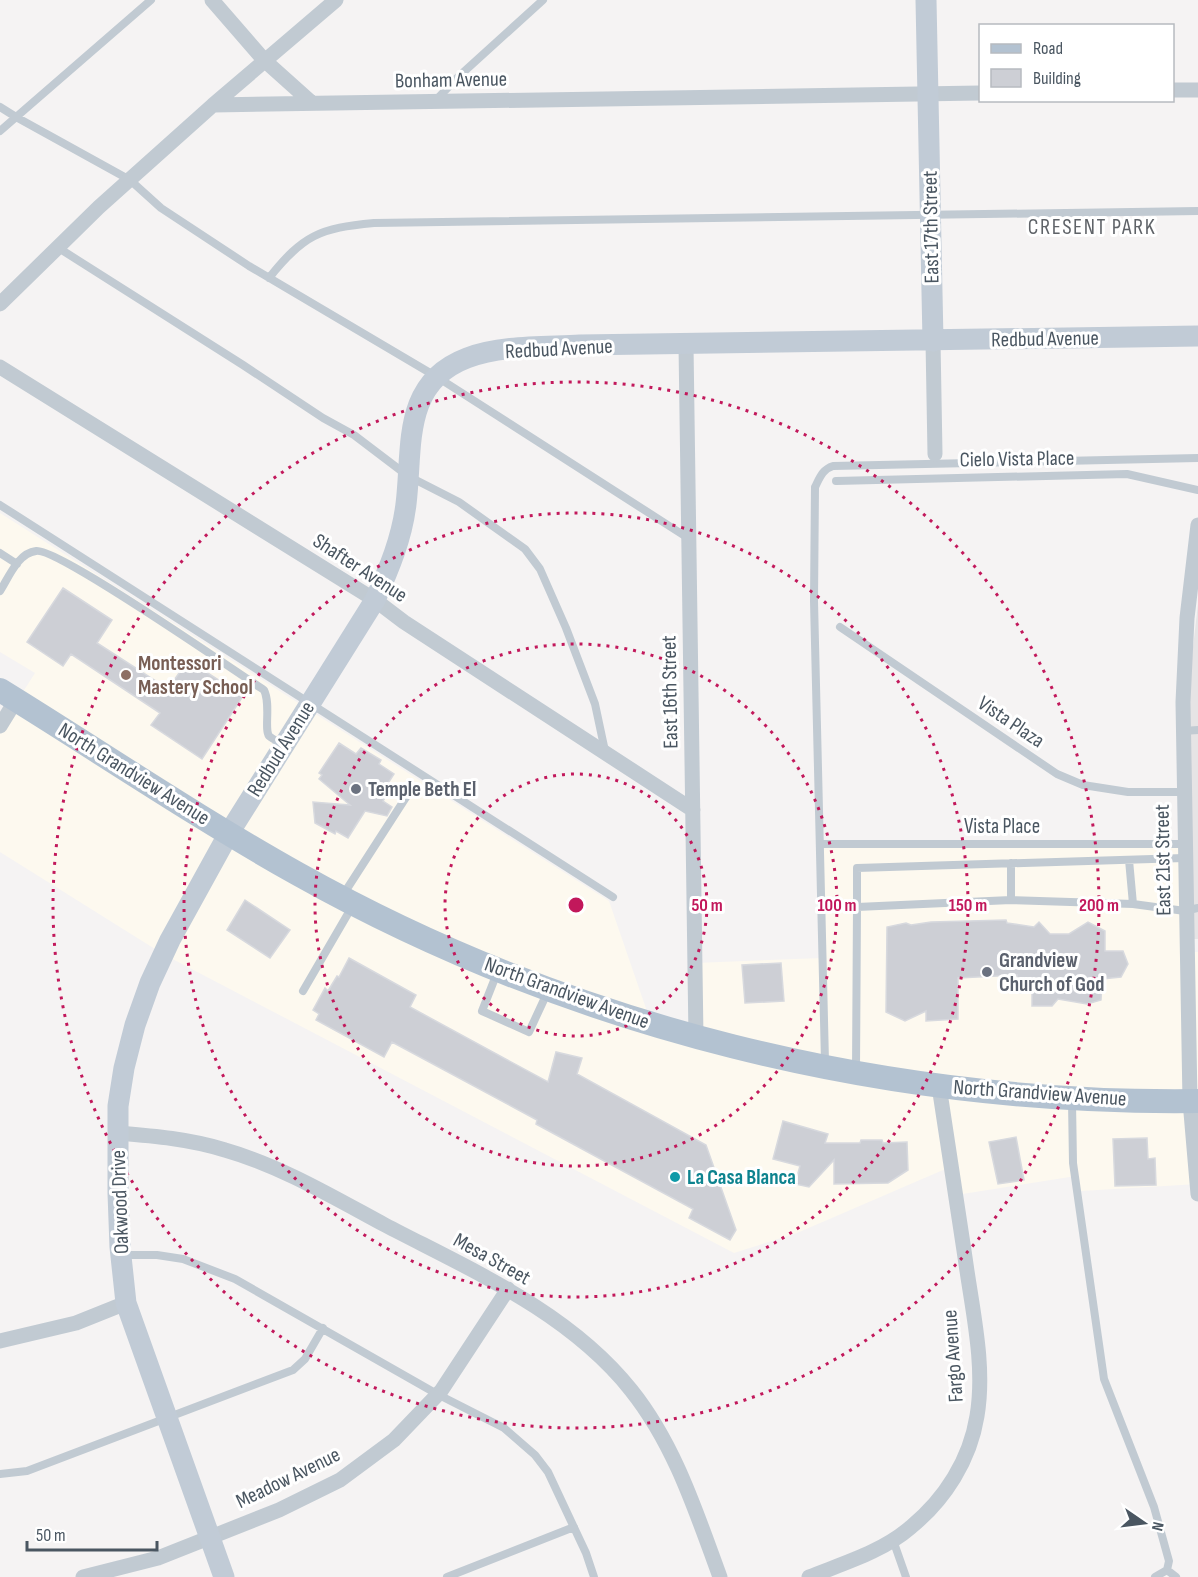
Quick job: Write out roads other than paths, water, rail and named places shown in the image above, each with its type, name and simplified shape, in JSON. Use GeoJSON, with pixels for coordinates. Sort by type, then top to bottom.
{"type":"FeatureCollection","features":[{"type":"Feature","properties":{"kind":"main road","name":"North Grandview Avenue"},"geometry":{"type":"LineString","coordinates":[[8,695],[297,874],[437,944],[549,988],[696,1038],[856,1073],[939,1086],[1072,1098],[1194,1101]]}},
{"type":"Feature","properties":{"kind":"street"},"geometry":{"type":"LineString","coordinates":[[212,0],[264,60],[312,103]]}},
{"type":"Feature","properties":{"kind":"street"},"geometry":{"type":"LineString","coordinates":[[0,304],[57,247],[130,180],[264,60],[336,0]]}},
{"type":"Feature","properties":{"kind":"street","name":"East 17th Street"},"geometry":{"type":"LineString","coordinates":[[926,0],[935,454]]}},
{"type":"Feature","properties":{"kind":"street"},"geometry":{"type":"LineString","coordinates":[[1174,90],[1198,90]]}},
{"type":"Feature","properties":{"kind":"street","name":"Bonham Avenue"},"geometry":{"type":"LineString","coordinates":[[213,105],[979,93]]}},
{"type":"Feature","properties":{"kind":"street","name":"Redbud Avenue"},"geometry":{"type":"LineString","coordinates":[[229,833],[375,600],[400,538],[406,505],[411,434],[417,407],[424,392],[437,377],[465,359],[515,349],[580,345],[1198,336]]}},
{"type":"Feature","properties":{"kind":"street","name":"East 16th Street"},"geometry":{"type":"LineString","coordinates":[[686,345],[696,1038]]}},
{"type":"Feature","properties":{"kind":"street","name":"Shafter Avenue"},"geometry":{"type":"LineString","coordinates":[[0,367],[375,600],[414,629],[693,810]]}},
{"type":"Feature","properties":{"kind":"street","name":"East 21st Street"},"geometry":{"type":"LineString","coordinates":[[1198,525],[1187,618],[1190,730],[1183,792],[1184,851],[1192,910],[1194,1101],[1198,1194]]}},
{"type":"Feature","properties":{"kind":"street"},"geometry":{"type":"LineString","coordinates":[[0,726],[8,695]]}},
{"type":"Feature","properties":{"kind":"street","name":"Oakwood Drive"},"geometry":{"type":"LineString","coordinates":[[224,1577],[126,1303],[118,1193],[118,1106],[124,1068],[135,1025],[150,983],[170,940],[229,833]]}},
{"type":"Feature","properties":{"kind":"street","name":"Fargo Avenue"},"geometry":{"type":"LineString","coordinates":[[809,1577],[864,1556],[910,1529],[932,1508],[953,1479],[970,1444],[980,1398],[980,1372],[939,1086]]}},
{"type":"Feature","properties":{"kind":"street","name":"Mesa Street"},"geometry":{"type":"LineString","coordinates":[[118,1133],[196,1142],[266,1164],[508,1290],[564,1326],[602,1359],[629,1387],[649,1413],[686,1485],[720,1577]]}},
{"type":"Feature","properties":{"kind":"street","name":"Meadow Avenue"},"geometry":{"type":"LineString","coordinates":[[83,1577],[158,1558],[279,1510],[340,1480],[394,1440],[437,1394],[508,1290]]}},
{"type":"Feature","properties":{"kind":"street"},"geometry":{"type":"LineString","coordinates":[[0,1341],[76,1323],[126,1303]]}},
{"type":"Feature","properties":{"kind":"lane"},"geometry":{"type":"LineString","coordinates":[[0,131],[151,0]]}},
{"type":"Feature","properties":{"kind":"lane"},"geometry":{"type":"LineString","coordinates":[[435,102],[457,78],[543,0]]}},
{"type":"Feature","properties":{"kind":"lane"},"geometry":{"type":"LineString","coordinates":[[0,107],[130,180],[161,208],[269,278],[437,377],[689,539]]}},
{"type":"Feature","properties":{"kind":"lane"},"geometry":{"type":"LineString","coordinates":[[269,278],[288,255],[323,231],[340,226],[374,223],[1198,211]]}},
{"type":"Feature","properties":{"kind":"lane"},"geometry":{"type":"LineString","coordinates":[[57,247],[323,418],[354,435],[408,476],[459,502],[525,549],[540,569],[566,628],[595,704],[605,752]]}},
{"type":"Feature","properties":{"kind":"lane"},"geometry":{"type":"LineString","coordinates":[[825,1067],[814,601],[816,487],[821,475],[833,466],[1198,458]]}},
{"type":"Feature","properties":{"kind":"lane","name":"Cielo Vista Place"},"geometry":{"type":"LineString","coordinates":[[836,481],[1127,474],[1198,490]]}},
{"type":"Feature","properties":{"kind":"lane"},"geometry":{"type":"LineString","coordinates":[[0,505],[613,897]]}},
{"type":"Feature","properties":{"kind":"lane"},"geometry":{"type":"LineString","coordinates":[[0,591],[17,564],[30,552],[47,552],[91,576],[264,690],[268,707],[267,730],[270,737],[284,744]]}},
{"type":"Feature","properties":{"kind":"lane"},"geometry":{"type":"LineString","coordinates":[[0,553],[17,564]]}},
{"type":"Feature","properties":{"kind":"lane","name":"Vista Plaza"},"geometry":{"type":"LineString","coordinates":[[840,627],[1057,774],[1083,785],[1128,792],[1183,792]]}},
{"type":"Feature","properties":{"kind":"lane"},"geometry":{"type":"LineString","coordinates":[[303,991],[348,900],[412,788]]}},
{"type":"Feature","properties":{"kind":"lane","name":"Vista Place"},"geometry":{"type":"LineString","coordinates":[[820,844],[1184,851]]}},
{"type":"Feature","properties":{"kind":"lane"},"geometry":{"type":"LineString","coordinates":[[856,1073],[857,868],[1130,860],[1184,851]]}},
{"type":"Feature","properties":{"kind":"lane"},"geometry":{"type":"LineString","coordinates":[[1130,860],[1133,904]]}},
{"type":"Feature","properties":{"kind":"lane"},"geometry":{"type":"LineString","coordinates":[[1011,863],[1011,900]]}},
{"type":"Feature","properties":{"kind":"lane"},"geometry":{"type":"LineString","coordinates":[[857,907],[1011,900],[1133,904],[1192,910]]}},
{"type":"Feature","properties":{"kind":"lane"},"geometry":{"type":"LineString","coordinates":[[499,969],[482,1011],[529,1032],[549,988]]}},
{"type":"Feature","properties":{"kind":"lane"},"geometry":{"type":"LineString","coordinates":[[1072,1098],[1073,1163],[1104,1379],[1154,1507],[1168,1561],[1167,1570]]}},
{"type":"Feature","properties":{"kind":"lane"},"geometry":{"type":"LineString","coordinates":[[121,1255],[157,1255],[183,1259],[235,1279],[437,1394],[504,1428],[535,1455],[548,1472],[594,1577]]}},
{"type":"Feature","properties":{"kind":"lane"},"geometry":{"type":"LineString","coordinates":[[0,1474],[27,1471],[293,1370],[305,1359],[323,1328]]}},
{"type":"Feature","properties":{"kind":"lane"},"geometry":{"type":"LineString","coordinates":[[447,1577],[574,1527]]}},
{"type":"Feature","properties":{"kind":"lane"},"geometry":{"type":"LineString","coordinates":[[893,1540],[906,1577]]}},
{"type":"Feature","properties":{"kind":"lane"},"geometry":{"type":"LineString","coordinates":[[1155,1577],[1167,1570]]}},
{"type":"Feature","properties":{"kind":"lane"},"geometry":{"type":"LineString","coordinates":[[1167,1570],[1176,1577]]}},
{"type":"Feature","properties":{"kind":"place","name":"Montessori Mastery School"},"geometry":{"type":"Point","coordinates":[126,675]}},
{"type":"Feature","properties":{"kind":"place","name":"Temple Beth El"},"geometry":{"type":"Point","coordinates":[356,789]}},
{"type":"Feature","properties":{"kind":"place","name":"Grandview Church of God"},"geometry":{"type":"Point","coordinates":[987,972]}},
{"type":"Feature","properties":{"kind":"place","name":"La Casa Blanca"},"geometry":{"type":"Point","coordinates":[675,1177]}},
{"type":"Feature","properties":{"kind":"district","name":"CRESENT PARK"},"geometry":{"type":"Point","coordinates":[1092,227]}}]}
